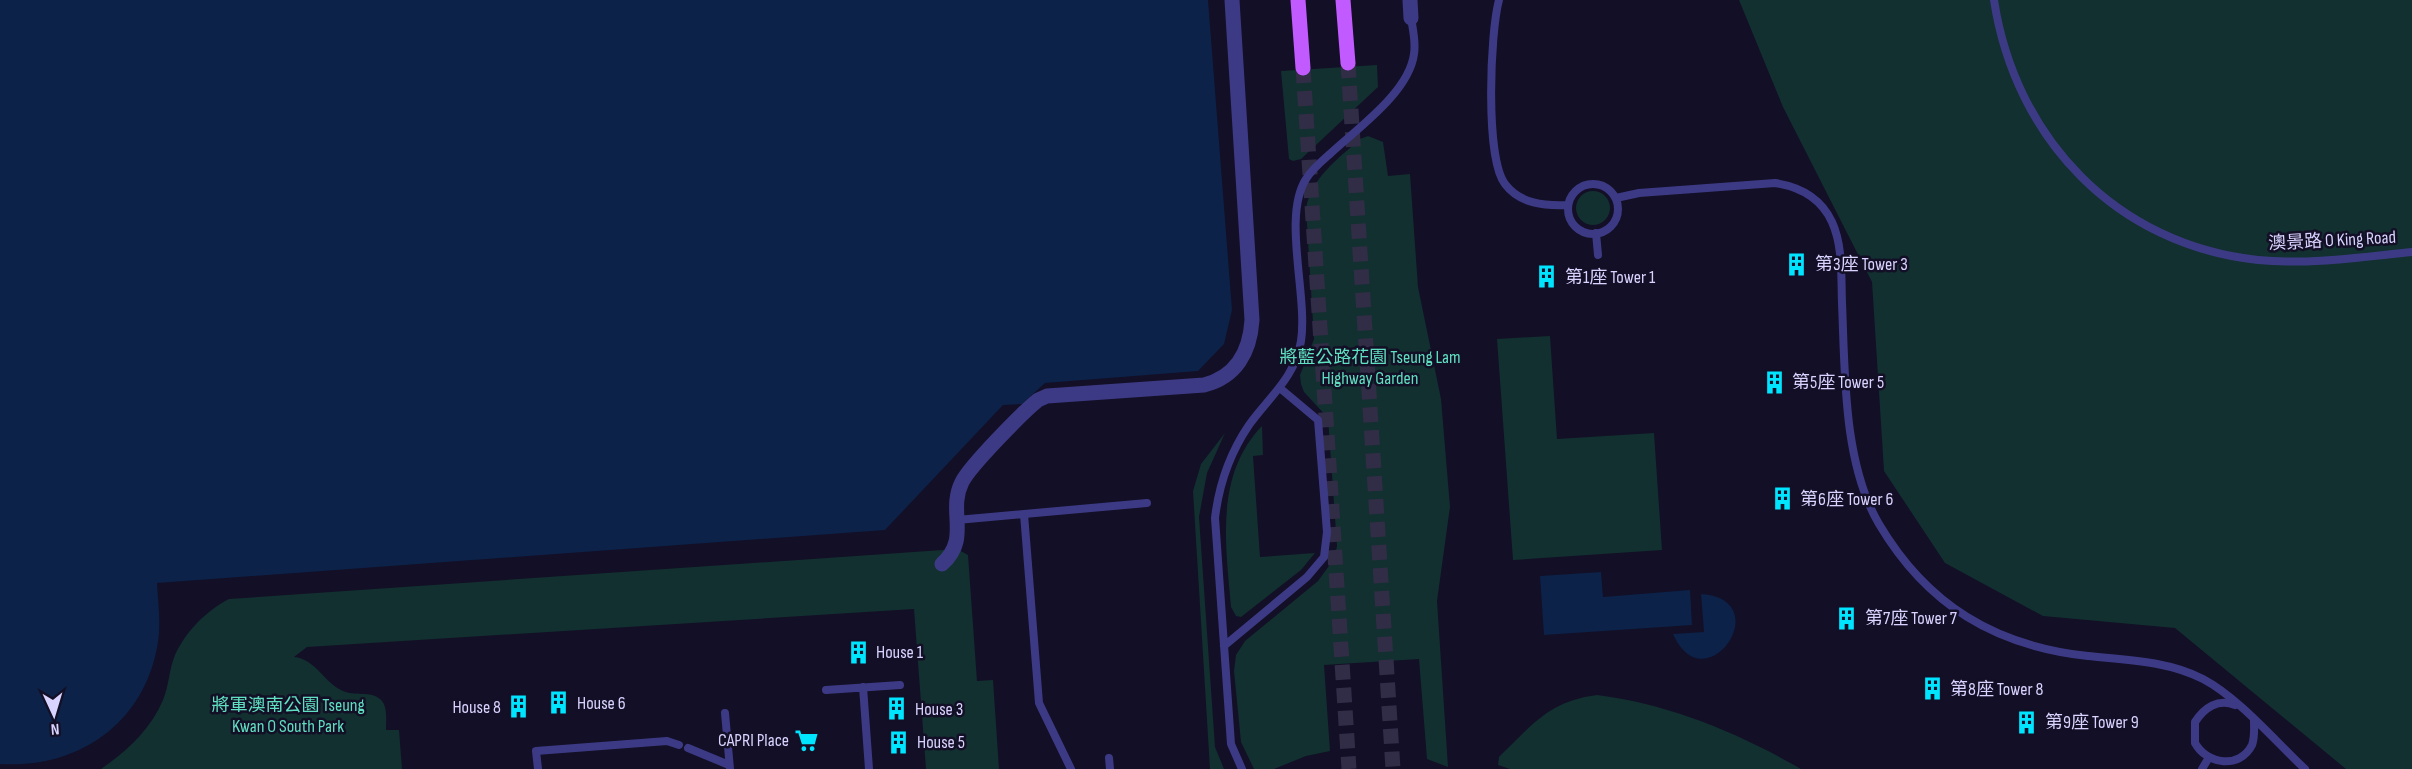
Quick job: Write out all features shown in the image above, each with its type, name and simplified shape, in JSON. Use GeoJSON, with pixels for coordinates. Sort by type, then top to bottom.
{"type":"FeatureCollection","features":[{"type":"Feature","properties":{"kind":"main road"},"geometry":{"type":"LineString","coordinates":[[1298,0],[1303,68]]}},
{"type":"Feature","properties":{"kind":"main road"},"geometry":{"type":"LineString","coordinates":[[1343,0],[1348,63]]}},
{"type":"Feature","properties":{"kind":"street"},"geometry":{"type":"LineString","coordinates":[[942,564],[956,545],[956,500],[962,480],[1042,398],[1204,385],[1220,381],[1241,361],[1251,336],[1252,320],[1232,0]]}},
{"type":"Feature","properties":{"kind":"street"},"geometry":{"type":"LineString","coordinates":[[1410,0],[1411,18]]}},
{"type":"Feature","properties":{"kind":"lane"},"geometry":{"type":"LineString","coordinates":[[1499,0],[1494,24],[1492,64],[1495,155],[1499,173],[1510,189],[1531,202],[1547,206],[1568,205]]}},
{"type":"Feature","properties":{"kind":"lane","name":"澳景路 O King Road"},"geometry":{"type":"LineString","coordinates":[[1994,0],[2001,40],[2010,67],[2040,127],[2063,158],[2091,187],[2141,222],[2199,248],[2258,260],[2320,260],[2412,252]]}},
{"type":"Feature","properties":{"kind":"lane"},"geometry":{"type":"LineString","coordinates":[[1242,769],[1231,744],[1215,518],[1217,498],[1230,459],[1240,440],[1281,389],[1293,366],[1301,342],[1302,314],[1296,209],[1301,188],[1313,170],[1390,98],[1406,78],[1414,55],[1411,18]]}},
{"type":"Feature","properties":{"kind":"lane"},"geometry":{"type":"LineString","coordinates":[[1616,198],[1639,193],[1775,183],[1796,188],[1814,198],[1828,213],[1839,242],[1852,437],[1860,478],[1875,516],[1896,552],[1923,583],[1947,603],[1990,631],[2039,648],[2178,668],[2205,680],[2240,707],[2305,769]]}},
{"type":"Feature","properties":{"kind":"lane"},"geometry":{"type":"LineString","coordinates":[[1590,184],[1605,187],[1616,198],[1618,214],[1615,222],[1609,228],[1596,233],[1588,233],[1571,220],[1568,205],[1576,191],[1590,184]]}},
{"type":"Feature","properties":{"kind":"lane"},"geometry":{"type":"LineString","coordinates":[[1596,233],[1598,255]]}},
{"type":"Feature","properties":{"kind":"lane"},"geometry":{"type":"LineString","coordinates":[[1224,646],[1317,569],[1328,545],[1318,420],[1281,389]]}},
{"type":"Feature","properties":{"kind":"lane"},"geometry":{"type":"LineString","coordinates":[[957,520],[1147,503]]}},
{"type":"Feature","properties":{"kind":"lane"},"geometry":{"type":"LineString","coordinates":[[1024,514],[1039,703],[1071,769]]}},
{"type":"Feature","properties":{"kind":"lane"},"geometry":{"type":"LineString","coordinates":[[826,690],[900,685]]}},
{"type":"Feature","properties":{"kind":"lane"},"geometry":{"type":"LineString","coordinates":[[863,687],[869,769]]}},
{"type":"Feature","properties":{"kind":"lane"},"geometry":{"type":"LineString","coordinates":[[2240,707],[2219,703],[2201,713],[2195,722],[2195,743],[2208,759],[2228,763],[2246,754],[2254,736],[2254,720]]}},
{"type":"Feature","properties":{"kind":"lane"},"geometry":{"type":"LineString","coordinates":[[688,748],[729,767],[725,713]]}},
{"type":"Feature","properties":{"kind":"lane"},"geometry":{"type":"LineString","coordinates":[[538,769],[536,751],[667,741],[679,745]]}},
{"type":"Feature","properties":{"kind":"lane"},"geometry":{"type":"LineString","coordinates":[[1109,758],[1110,769]]}},
{"type":"Feature","properties":{"kind":"lane"},"geometry":{"type":"LineString","coordinates":[[2202,769],[2208,759]]}},
{"type":"Feature","properties":{"kind":"green space"},"geometry":{"type":"Polygon","coordinates":[[[1739,0],[2412,0],[2412,769],[2346,769],[2175,628],[2043,616],[1945,563],[1884,471],[1872,282],[1783,107],[1739,0]]]}},
{"type":"Feature","properties":{"kind":"green space"},"geometry":{"type":"Polygon","coordinates":[[[1377,65],[1378,87],[1301,159],[1293,161],[1289,159],[1281,71],[1377,65]]]}},
{"type":"Feature","properties":{"kind":"green space","name":"將藍公路花園 Tseung Lam Highway Garden"},"geometry":{"type":"Polygon","coordinates":[[[1368,136],[1383,142],[1388,176],[1410,174],[1418,287],[1441,399],[1450,507],[1437,601],[1448,767],[1427,759],[1419,659],[1324,665],[1330,751],[1306,756],[1274,769],[1254,769],[1241,742],[1234,671],[1236,655],[1245,641],[1318,581],[1334,559],[1337,546],[1328,418],[1304,392],[1300,375],[1314,339],[1306,208],[1314,187],[1327,169],[1360,139],[1368,136]]]}},
{"type":"Feature","properties":{"kind":"green space"},"geometry":{"type":"Polygon","coordinates":[[[1593,191],[1605,196],[1610,208],[1605,220],[1593,225],[1581,220],[1576,208],[1581,196],[1593,191]]]}},
{"type":"Feature","properties":{"kind":"green space"},"geometry":{"type":"Polygon","coordinates":[[[1550,336],[1557,439],[1654,433],[1662,550],[1513,560],[1497,339],[1550,336]]]}},
{"type":"Feature","properties":{"kind":"green space"},"geometry":{"type":"Polygon","coordinates":[[[1262,426],[1263,455],[1253,456],[1260,557],[1315,553],[1301,570],[1241,617],[1236,616],[1231,607],[1227,560],[1227,512],[1236,467],[1247,446],[1262,426]]]}},
{"type":"Feature","properties":{"kind":"green space"},"geometry":{"type":"Polygon","coordinates":[[[1225,433],[1207,473],[1199,517],[1215,747],[1224,769],[1210,769],[1193,491],[1201,464],[1225,433]]]}},
{"type":"Feature","properties":{"kind":"green space","name":"將軍澳南公園 Tseung Kwan O South Park"},"geometry":{"type":"Polygon","coordinates":[[[957,549],[968,555],[977,681],[993,680],[999,769],[926,769],[914,609],[307,647],[294,657],[308,662],[330,683],[343,691],[372,695],[383,702],[386,713],[386,730],[399,730],[402,769],[101,769],[129,747],[158,711],[167,689],[173,660],[191,630],[212,609],[229,599],[957,549]]]}},
{"type":"Feature","properties":{"kind":"green space"},"geometry":{"type":"Polygon","coordinates":[[[1597,695],[1651,705],[1703,722],[1801,769],[1510,769],[1498,765],[1499,757],[1542,716],[1566,703],[1597,695]]]}},
{"type":"Feature","properties":{"kind":"water"},"geometry":{"type":"Polygon","coordinates":[[[0,0],[1208,0],[1232,310],[1224,344],[1198,371],[1045,383],[1022,404],[1003,405],[885,530],[157,583],[158,642],[151,670],[140,695],[124,717],[105,734],[82,748],[57,758],[30,763],[0,764],[0,0]]]}},
{"type":"Feature","properties":{"kind":"water"},"geometry":{"type":"Polygon","coordinates":[[[1601,572],[1603,597],[1690,590],[1692,625],[1544,635],[1540,576],[1601,572]]]}},
{"type":"Feature","properties":{"kind":"water"},"geometry":{"type":"Polygon","coordinates":[[[1701,594],[1724,600],[1734,612],[1735,628],[1728,643],[1716,654],[1702,659],[1687,653],[1673,634],[1704,632],[1701,594]]]}},
{"type":"Feature","properties":{"kind":"tunnel"},"geometry":{"type":"LineString","coordinates":[[1348,63],[1393,769]]}},
{"type":"Feature","properties":{"kind":"tunnel"},"geometry":{"type":"LineString","coordinates":[[1303,68],[1349,769]]}},
{"type":"Feature","properties":{"kind":"place","name":"第3座 Tower 3"},"geometry":{"type":"Point","coordinates":[1797,264]}},
{"type":"Feature","properties":{"kind":"place","name":"第1座 Tower 1"},"geometry":{"type":"Point","coordinates":[1547,277]}},
{"type":"Feature","properties":{"kind":"place","name":"第5座 Tower 5"},"geometry":{"type":"Point","coordinates":[1774,382]}},
{"type":"Feature","properties":{"kind":"place","name":"第6座 Tower 6"},"geometry":{"type":"Point","coordinates":[1782,499]}},
{"type":"Feature","properties":{"kind":"place","name":"第7座 Tower 7"},"geometry":{"type":"Point","coordinates":[1847,618]}},
{"type":"Feature","properties":{"kind":"place","name":"House 1"},"geometry":{"type":"Point","coordinates":[858,652]}},
{"type":"Feature","properties":{"kind":"place","name":"第8座 Tower 8"},"geometry":{"type":"Point","coordinates":[1932,689]}},
{"type":"Feature","properties":{"kind":"place","name":"House 6"},"geometry":{"type":"Point","coordinates":[559,703]}},
{"type":"Feature","properties":{"kind":"place","name":"House 8"},"geometry":{"type":"Point","coordinates":[519,707]}},
{"type":"Feature","properties":{"kind":"place","name":"House 3"},"geometry":{"type":"Point","coordinates":[897,709]}},
{"type":"Feature","properties":{"kind":"place","name":"第9座 Tower 9"},"geometry":{"type":"Point","coordinates":[2027,722]}},
{"type":"Feature","properties":{"kind":"place","name":"CAPRI Place"},"geometry":{"type":"Point","coordinates":[807,740]}},
{"type":"Feature","properties":{"kind":"place","name":"House 5"},"geometry":{"type":"Point","coordinates":[899,742]}}]}
